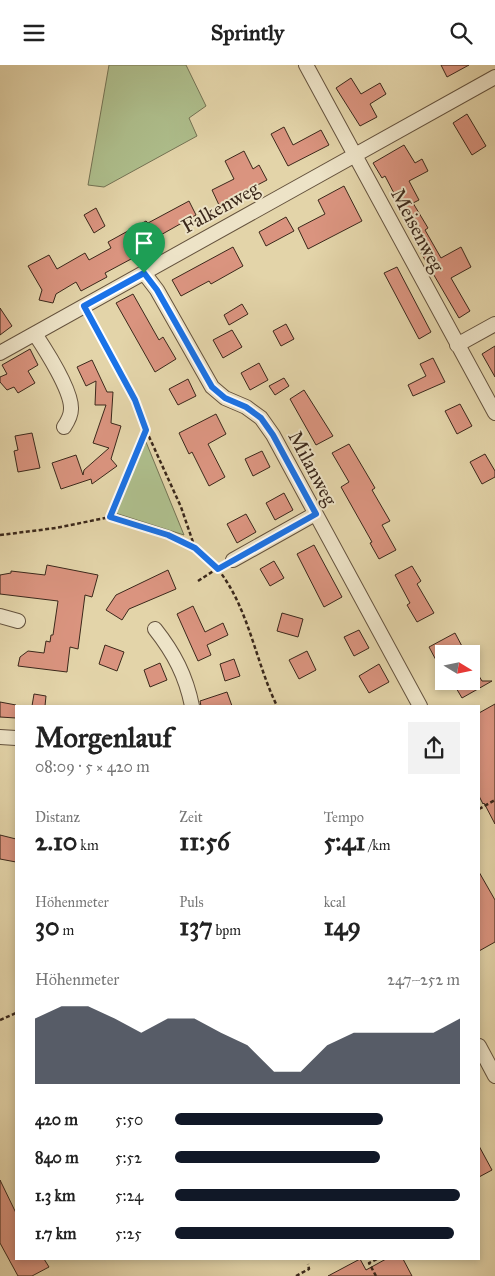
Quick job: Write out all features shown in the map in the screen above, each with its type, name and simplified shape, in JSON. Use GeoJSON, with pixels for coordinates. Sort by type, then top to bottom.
{"type":"FeatureCollection","features":[{"type":"Feature","properties":{"kind":"street","name":"Meisenweg"},"geometry":{"type":"LineString","coordinates":[[306,65],[495,413]]}},
{"type":"Feature","properties":{"kind":"street","name":"Falkenweg"},"geometry":{"type":"LineString","coordinates":[[0,353],[495,77]]}},
{"type":"Feature","properties":{"kind":"street","name":"Milanweg"},"geometry":{"type":"LineString","coordinates":[[144,273],[157,290],[212,387],[225,398],[246,407],[261,418],[273,435],[419,705]]}},
{"type":"Feature","properties":{"kind":"street"},"geometry":{"type":"LineString","coordinates":[[457,345],[495,324]]}},
{"type":"Feature","properties":{"kind":"street"},"geometry":{"type":"LineString","coordinates":[[35,334],[63,383],[72,406],[70,417],[64,427]]}},
{"type":"Feature","properties":{"kind":"street"},"geometry":{"type":"LineString","coordinates":[[233,560],[316,514]]}},
{"type":"Feature","properties":{"kind":"street"},"geometry":{"type":"LineString","coordinates":[[0,615],[18,621]]}},
{"type":"Feature","properties":{"kind":"street"},"geometry":{"type":"LineString","coordinates":[[155,629],[179,664],[187,684],[192,705]]}},
{"type":"Feature","properties":{"kind":"street"},"geometry":{"type":"LineString","coordinates":[[0,737],[15,738]]}},
{"type":"Feature","properties":{"kind":"street"},"geometry":{"type":"LineString","coordinates":[[486,1051],[495,1076]]}},
{"type":"Feature","properties":{"kind":"path"},"geometry":{"type":"LineString","coordinates":[[84,306],[135,400],[146,430],[181,507],[195,548]]}},
{"type":"Feature","properties":{"kind":"path"},"geometry":{"type":"LineString","coordinates":[[110,517],[146,430]]}},
{"type":"Feature","properties":{"kind":"path"},"geometry":{"type":"LineString","coordinates":[[0,535],[56,528],[110,517],[168,535],[195,548],[218,569],[238,601],[277,705]]}},
{"type":"Feature","properties":{"kind":"path"},"geometry":{"type":"LineString","coordinates":[[198,581],[233,560]]}},
{"type":"Feature","properties":{"kind":"path"},"geometry":{"type":"LineString","coordinates":[[480,808],[495,800]]}},
{"type":"Feature","properties":{"kind":"path"},"geometry":{"type":"LineString","coordinates":[[0,1020],[15,1013]]}},
{"type":"Feature","properties":{"kind":"path"},"geometry":{"type":"LineString","coordinates":[[375,1260],[369,1263],[376,1276]]}},
{"type":"Feature","properties":{"kind":"path"},"geometry":{"type":"LineString","coordinates":[[296,1276],[309,1269],[308,1264]]}},
{"type":"Feature","properties":{"kind":"green space"},"geometry":{"type":"Polygon","coordinates":[[[109,65],[186,65],[206,106],[189,118],[197,136],[104,187],[88,185],[109,65]]]}},
{"type":"Feature","properties":{"kind":"green space"},"geometry":{"type":"Polygon","coordinates":[[[146,442],[184,535],[115,513],[146,442]]]}},
{"type":"Feature","properties":{"kind":"building"},"geometry":{"type":"Polygon","coordinates":[[[441,65],[469,65],[447,77],[441,65]]]}},
{"type":"Feature","properties":{"kind":"building"},"geometry":{"type":"Polygon","coordinates":[[[351,78],[361,94],[380,83],[386,94],[370,104],[377,117],[360,126],[336,88],[351,78]]]}},
{"type":"Feature","properties":{"kind":"building"},"geometry":{"type":"Polygon","coordinates":[[[467,114],[486,146],[472,155],[453,123],[467,114]]]}},
{"type":"Feature","properties":{"kind":"building"},"geometry":{"type":"Polygon","coordinates":[[[284,127],[293,145],[321,130],[329,145],[288,166],[271,134],[284,127]]]}},
{"type":"Feature","properties":{"kind":"building"},"geometry":{"type":"Polygon","coordinates":[[[404,145],[415,163],[422,159],[428,171],[409,181],[419,200],[413,203],[428,228],[425,230],[441,258],[461,247],[471,267],[451,278],[470,311],[459,318],[421,253],[424,251],[407,223],[409,222],[385,176],[382,178],[373,163],[404,145]]]}},
{"type":"Feature","properties":{"kind":"building"},"geometry":{"type":"Polygon","coordinates":[[[244,151],[253,169],[259,165],[267,180],[219,205],[212,190],[234,179],[225,161],[244,151]]]}},
{"type":"Feature","properties":{"kind":"building"},"geometry":{"type":"Polygon","coordinates":[[[344,186],[362,221],[308,249],[298,228],[325,214],[318,200],[344,186]]]}},
{"type":"Feature","properties":{"kind":"building"},"geometry":{"type":"Polygon","coordinates":[[[189,201],[196,215],[143,245],[146,251],[105,273],[107,277],[81,291],[76,282],[56,294],[53,303],[39,300],[42,290],[28,266],[49,255],[57,269],[85,253],[89,260],[111,248],[108,242],[146,221],[148,223],[189,201]]]}},
{"type":"Feature","properties":{"kind":"building"},"geometry":{"type":"Polygon","coordinates":[[[96,208],[105,226],[94,233],[84,215],[96,208]]]}},
{"type":"Feature","properties":{"kind":"building"},"geometry":{"type":"Polygon","coordinates":[[[286,217],[294,231],[266,246],[259,232],[286,217]]]}},
{"type":"Feature","properties":{"kind":"building"},"geometry":{"type":"Polygon","coordinates":[[[233,247],[243,266],[211,284],[209,281],[181,296],[172,280],[233,247]]]}},
{"type":"Feature","properties":{"kind":"building"},"geometry":{"type":"Polygon","coordinates":[[[397,267],[431,332],[419,339],[384,273],[397,267]]]}},
{"type":"Feature","properties":{"kind":"building"},"geometry":{"type":"Polygon","coordinates":[[[133,294],[159,340],[163,337],[176,359],[155,372],[116,303],[133,294]]]}},
{"type":"Feature","properties":{"kind":"building"},"geometry":{"type":"Polygon","coordinates":[[[242,304],[248,314],[229,325],[224,315],[242,304]]]}},
{"type":"Feature","properties":{"kind":"building"},"geometry":{"type":"Polygon","coordinates":[[[0,308],[12,326],[0,335],[0,308]]]}},
{"type":"Feature","properties":{"kind":"building"},"geometry":{"type":"Polygon","coordinates":[[[286,324],[294,339],[281,346],[273,331],[286,324]]]}},
{"type":"Feature","properties":{"kind":"building"},"geometry":{"type":"Polygon","coordinates":[[[232,330],[242,347],[223,358],[213,340],[232,330]]]}},
{"type":"Feature","properties":{"kind":"building"},"geometry":{"type":"Polygon","coordinates":[[[495,346],[495,377],[482,354],[495,346]]]}},
{"type":"Feature","properties":{"kind":"building"},"geometry":{"type":"Polygon","coordinates":[[[30,349],[38,365],[28,371],[35,383],[18,393],[14,387],[7,390],[0,382],[0,377],[7,374],[2,365],[30,349]]]}},
{"type":"Feature","properties":{"kind":"building"},"geometry":{"type":"Polygon","coordinates":[[[433,358],[445,382],[413,396],[408,385],[426,376],[420,364],[433,358]]]}},
{"type":"Feature","properties":{"kind":"building"},"geometry":{"type":"Polygon","coordinates":[[[92,360],[107,392],[113,392],[111,423],[121,426],[111,459],[117,466],[92,484],[91,479],[61,489],[52,463],[76,455],[83,475],[84,470],[109,448],[93,443],[106,405],[95,405],[96,381],[86,386],[77,367],[92,360]]]}},
{"type":"Feature","properties":{"kind":"building"},"geometry":{"type":"Polygon","coordinates":[[[259,363],[268,380],[250,390],[241,373],[259,363]]]}},
{"type":"Feature","properties":{"kind":"building"},"geometry":{"type":"Polygon","coordinates":[[[284,378],[289,386],[275,395],[269,386],[284,378]]]}},
{"type":"Feature","properties":{"kind":"building"},"geometry":{"type":"Polygon","coordinates":[[[188,379],[196,396],[178,405],[169,389],[188,379]]]}},
{"type":"Feature","properties":{"kind":"building"},"geometry":{"type":"Polygon","coordinates":[[[304,390],[333,436],[316,445],[290,399],[304,390]]]}},
{"type":"Feature","properties":{"kind":"building"},"geometry":{"type":"Polygon","coordinates":[[[460,404],[472,426],[457,434],[445,411],[460,404]]]}},
{"type":"Feature","properties":{"kind":"building"},"geometry":{"type":"Polygon","coordinates":[[[216,414],[226,434],[208,444],[225,477],[209,486],[192,452],[189,454],[179,433],[216,414]]]}},
{"type":"Feature","properties":{"kind":"building"},"geometry":{"type":"Polygon","coordinates":[[[32,433],[40,468],[18,472],[14,451],[18,450],[15,436],[32,433]]]}},
{"type":"Feature","properties":{"kind":"building"},"geometry":{"type":"Polygon","coordinates":[[[349,444],[375,488],[372,490],[390,521],[382,525],[396,550],[379,559],[370,543],[372,542],[341,487],[349,482],[332,453],[349,444]]]}},
{"type":"Feature","properties":{"kind":"building"},"geometry":{"type":"Polygon","coordinates":[[[262,451],[270,467],[253,476],[245,459],[262,451]]]}},
{"type":"Feature","properties":{"kind":"building"},"geometry":{"type":"Polygon","coordinates":[[[485,454],[495,471],[495,477],[482,484],[470,462],[485,454]]]}},
{"type":"Feature","properties":{"kind":"building"},"geometry":{"type":"Polygon","coordinates":[[[284,493],[293,510],[275,520],[266,503],[284,493]]]}},
{"type":"Feature","properties":{"kind":"building"},"geometry":{"type":"Polygon","coordinates":[[[246,514],[256,532],[237,543],[227,524],[246,514]]]}},
{"type":"Feature","properties":{"kind":"building"},"geometry":{"type":"Polygon","coordinates":[[[314,545],[342,597],[324,607],[297,554],[314,545]]]}},
{"type":"Feature","properties":{"kind":"building"},"geometry":{"type":"Polygon","coordinates":[[[274,561],[284,578],[270,586],[260,569],[274,561]]]}},
{"type":"Feature","properties":{"kind":"building"},"geometry":{"type":"Polygon","coordinates":[[[47,565],[98,575],[92,597],[85,595],[78,649],[70,647],[67,672],[18,666],[20,657],[28,651],[44,653],[46,641],[50,642],[51,635],[53,635],[58,601],[0,594],[0,575],[11,573],[11,571],[45,575],[47,565]]]}},
{"type":"Feature","properties":{"kind":"building"},"geometry":{"type":"Polygon","coordinates":[[[412,566],[421,581],[417,584],[434,613],[417,622],[407,605],[410,603],[395,575],[412,566]]]}},
{"type":"Feature","properties":{"kind":"building"},"geometry":{"type":"Polygon","coordinates":[[[168,570],[176,589],[129,609],[122,620],[106,610],[116,595],[168,570]]]}},
{"type":"Feature","properties":{"kind":"building"},"geometry":{"type":"Polygon","coordinates":[[[193,606],[205,632],[223,623],[228,635],[207,645],[211,655],[198,661],[177,614],[193,606]]]}},
{"type":"Feature","properties":{"kind":"building"},"geometry":{"type":"Polygon","coordinates":[[[282,613],[303,619],[298,637],[277,631],[282,613]]]}},
{"type":"Feature","properties":{"kind":"building"},"geometry":{"type":"Polygon","coordinates":[[[359,630],[369,648],[354,656],[344,637],[359,630]]]}},
{"type":"Feature","properties":{"kind":"building"},"geometry":{"type":"Polygon","coordinates":[[[455,633],[461,645],[435,645],[435,658],[429,647],[455,633]]]}},
{"type":"Feature","properties":{"kind":"building"},"geometry":{"type":"Polygon","coordinates":[[[105,645],[124,652],[117,671],[99,664],[105,645]]]}},
{"type":"Feature","properties":{"kind":"building"},"geometry":{"type":"Polygon","coordinates":[[[307,651],[316,670],[299,679],[289,660],[307,651]]]}},
{"type":"Feature","properties":{"kind":"building"},"geometry":{"type":"Polygon","coordinates":[[[234,659],[240,676],[225,681],[220,664],[234,659]]]}},
{"type":"Feature","properties":{"kind":"building"},"geometry":{"type":"Polygon","coordinates":[[[160,663],[167,680],[150,687],[144,670],[160,663]]]}},
{"type":"Feature","properties":{"kind":"building"},"geometry":{"type":"Polygon","coordinates":[[[379,664],[389,682],[369,693],[359,676],[379,664]]]}},
{"type":"Feature","properties":{"kind":"building"},"geometry":{"type":"Polygon","coordinates":[[[480,678],[482,681],[492,681],[480,688],[480,678]]]}},
{"type":"Feature","properties":{"kind":"building"},"geometry":{"type":"Polygon","coordinates":[[[457,690],[476,690],[462,698],[457,690]]]}},
{"type":"Feature","properties":{"kind":"building"},"geometry":{"type":"Polygon","coordinates":[[[227,692],[232,705],[201,705],[200,701],[227,692]]]}},
{"type":"Feature","properties":{"kind":"building"},"geometry":{"type":"Polygon","coordinates":[[[34,694],[46,696],[45,705],[32,705],[34,694]]]}},
{"type":"Feature","properties":{"kind":"building"},"geometry":{"type":"Polygon","coordinates":[[[0,702],[16,705],[15,718],[0,717],[0,702]]]}},
{"type":"Feature","properties":{"kind":"building"},"geometry":{"type":"Polygon","coordinates":[[[495,704],[495,824],[480,798],[480,712],[495,704]]]}},
{"type":"Feature","properties":{"kind":"building"},"geometry":{"type":"Polygon","coordinates":[[[0,835],[15,839],[15,862],[0,859],[0,835]]]}},
{"type":"Feature","properties":{"kind":"building"},"geometry":{"type":"Polygon","coordinates":[[[480,874],[495,900],[495,942],[480,950],[480,874]]]}},
{"type":"Feature","properties":{"kind":"building"},"geometry":{"type":"Polygon","coordinates":[[[480,1148],[492,1170],[480,1176],[480,1148]]]}},
{"type":"Feature","properties":{"kind":"building"},"geometry":{"type":"Polygon","coordinates":[[[0,1180],[15,1211],[15,1260],[45,1260],[49,1267],[32,1276],[18,1276],[0,1243],[0,1180]]]}},
{"type":"Feature","properties":{"kind":"building"},"geometry":{"type":"Polygon","coordinates":[[[358,1260],[361,1260],[366,1270],[384,1260],[404,1260],[412,1276],[328,1276],[358,1260]]]}},
{"type":"Feature","properties":{"kind":"route"},"geometry":{"type":"LineString","coordinates":[[144,273],[157,290],[212,387],[225,398],[246,407],[261,418],[273,435],[316,514],[218,569],[195,548],[168,535],[110,517],[146,430],[135,400],[84,306],[144,273]]}}]}
